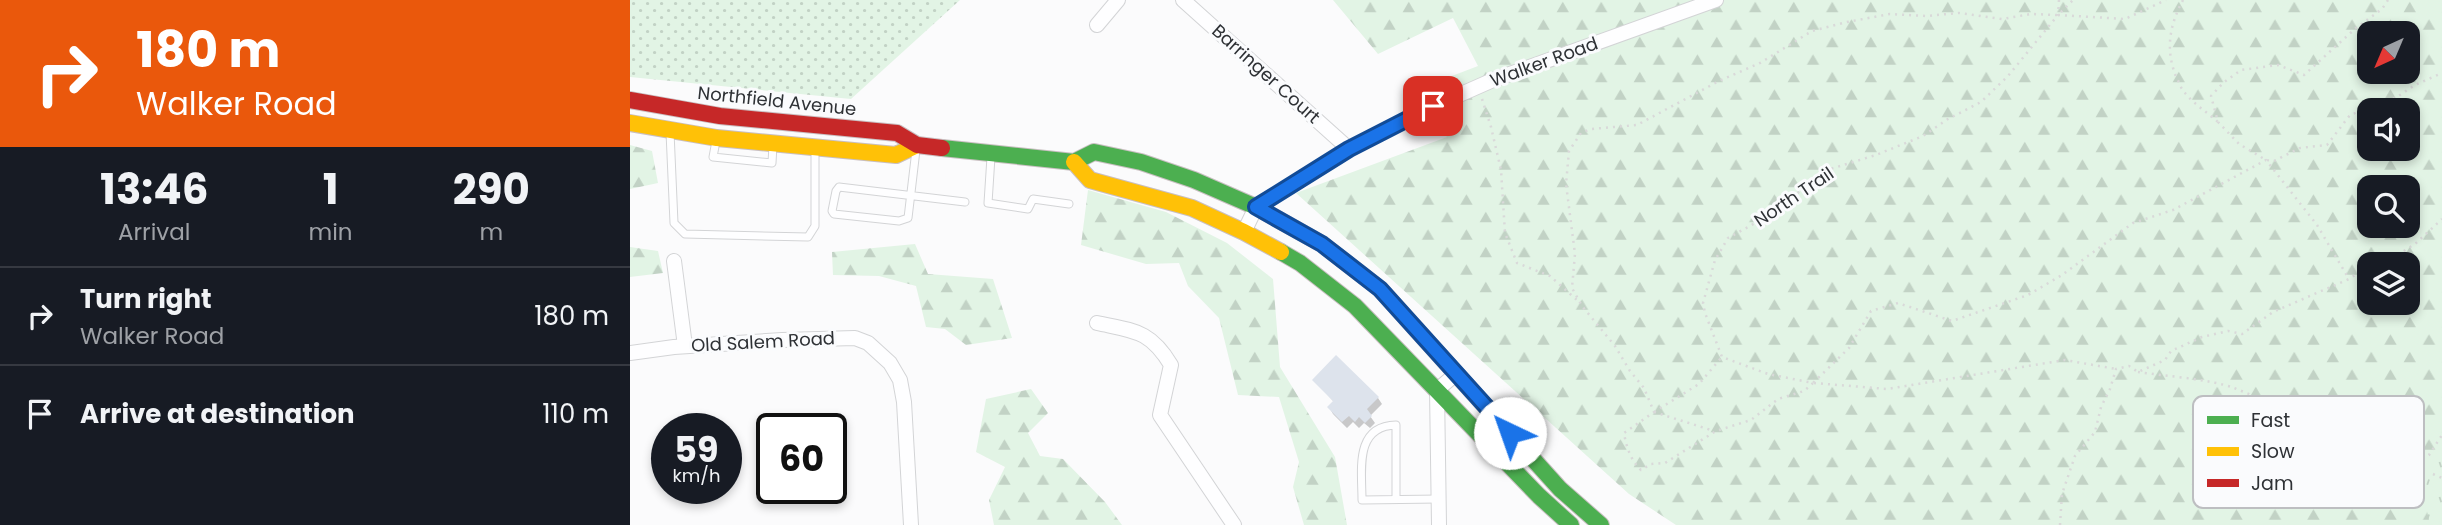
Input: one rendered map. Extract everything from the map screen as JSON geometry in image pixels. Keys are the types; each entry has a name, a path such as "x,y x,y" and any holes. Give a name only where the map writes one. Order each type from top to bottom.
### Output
{"main road":[{"name":"Northfield Avenue","path":"630,100 720,117 897,133 916,145 1074,162 1094,152 1141,162 1194,180 1256,207 1322,244 1380,289 1560,489 1601,525"},
{"name":"Northfield Avenue","path":"630,123 717,138 896,155 916,145"},
{"path":"1074,162 1090,180 1192,208 1244,232 1300,263 1355,306 1539,496 1571,525"}],"street":[{"path":"1097,25 1118,0"},
{"name":"Barringer Court","path":"1184,0 1349,149"},
{"name":"Walker Road","path":"1256,207 1349,149 1451,97 1716,0"},
{"path":"1244,232 1256,207"},
{"path":"674,261 685,346"},
{"path":"1097,323 1144,334 1163,352 1171,365 1160,415 1234,525"},
{"name":"Old Salem Road","path":"630,353 685,346 855,338 877,350 890,363 900,380 904,402 911,525"},
{"path":"1439,525 1437,390 1456,374"},
{"path":"1438,445 1448,428 1465,419"}],"lane":[{"path":"717,138 720,117"},
{"path":"670,132 674,223 685,234 808,237 815,226 815,147"},
{"path":"916,145 910,194 908,218 899,222 834,214 832,211 839,187 910,194 965,202"},
{"path":"992,153 988,203 1028,209 1033,199 1069,204"},
{"path":"1396,499 1396,425 1387,425 1371,435 1361,451 1362,500 1438,499"}],"path":[{"path":"2058,15 2059,0"},
{"name":"North Trail","path":"1722,357 1703,303 1715,260 1728,238 1768,216 1827,170 1876,155 1923,136 1948,118 1981,102 2008,76 2058,15 2074,0"},
{"path":"1582,306 1572,288 1575,254 1566,184 1569,151 1581,133 1591,129 1637,125 1719,81 1760,63 1812,31 1847,22 1890,14 1926,16 1959,13 2002,19 2031,14 2125,19 2166,0"},
{"path":"2183,0 2174,16 2168,46 2172,67 2184,93 2239,144 2266,160 2317,225 2349,279"},
{"path":"2218,122 2211,96 2232,76 2241,70 2278,65 2304,75 2356,27 2382,9 2388,0"},
{"path":"2251,396 2231,387 2138,372 2129,366 2116,369 2065,360 1887,389 1813,383 1768,374 1722,357 1699,384 1624,433 1626,446 1637,467 1642,470 1651,464 1665,463 1716,431 1751,420 1778,398 1804,391 1813,383 1817,378 1823,375 1849,348 1871,311 1898,303 1952,321 2028,295 2062,275 2133,223 2173,210 2266,160 2274,160 2300,148 2327,145 2350,116 2397,97 2415,85 2442,73"},
{"path":"1480,93 1501,170 1505,233 1517,262 1550,276 1582,306 1615,346 1629,371 1644,388 1654,412"},
{"path":"2401,252 2415,244 2442,219"},
{"path":"2138,372 2165,360 2171,351 2202,337 2228,331 2242,334 2273,312 2357,274"},
{"path":"2060,525 2062,494 2066,481 2075,456 2095,432 2101,407 2116,369"},
{"path":"1654,412 1716,431"},
{"path":"2424,458 2442,435"},
{"path":"2433,474 2442,478"}],"green space":[{"path":"630,0 960,0 851,99 630,77"},
{"path":"1333,0 2442,0 2442,525 1676,525 1629,494 1296,193 1447,137 1410,92 1478,66 1453,18 1378,54"},
{"path":"630,145 652,151 658,183 630,189"},
{"path":"1088,190 1166,212 1227,243 1273,279 1280,367 1335,457 1347,525 1304,525 1293,487 1299,462 1279,397 1238,395 1219,318 1188,286 1179,263 1146,264 1081,245"},
{"path":"915,244 928,274 993,279 1012,338 966,345 945,329 926,327 916,286 879,276 833,275 832,252"},
{"path":"630,247 658,251 663,273 630,277"},
{"path":"1031,389 1048,413 1028,433 1040,456 1063,459 1105,502 1122,525 994,525 989,500 1005,467 976,452 986,399"},
{"path":"2442,447 2442,525 2430,525 2424,497 2424,478"}],"building":[{"path":"1336,355 1379,397 1367,409 1372,416 1365,423 1359,417 1355,422 1349,416 1342,422 1327,407 1333,401 1312,380"}],"traffic: fast":[{"path":"942,148 1074,162 1094,152 1141,162 1194,180 1256,207 1322,244 1380,289 1560,489 1601,525"},
{"path":"1281,252 1300,263 1355,306 1539,496 1571,525"}],"traffic: slow":[{"path":"630,123 717,138 896,155 917,145"},
{"path":"1074,162 1090,180 1192,208 1281,252"}],"traffic: jam":[{"path":"630,100 720,116 897,133 917,145 942,148"}],"route":[{"path":"1433,106 1349,149 1256,207 1322,244 1380,289 1510,433"}]}
